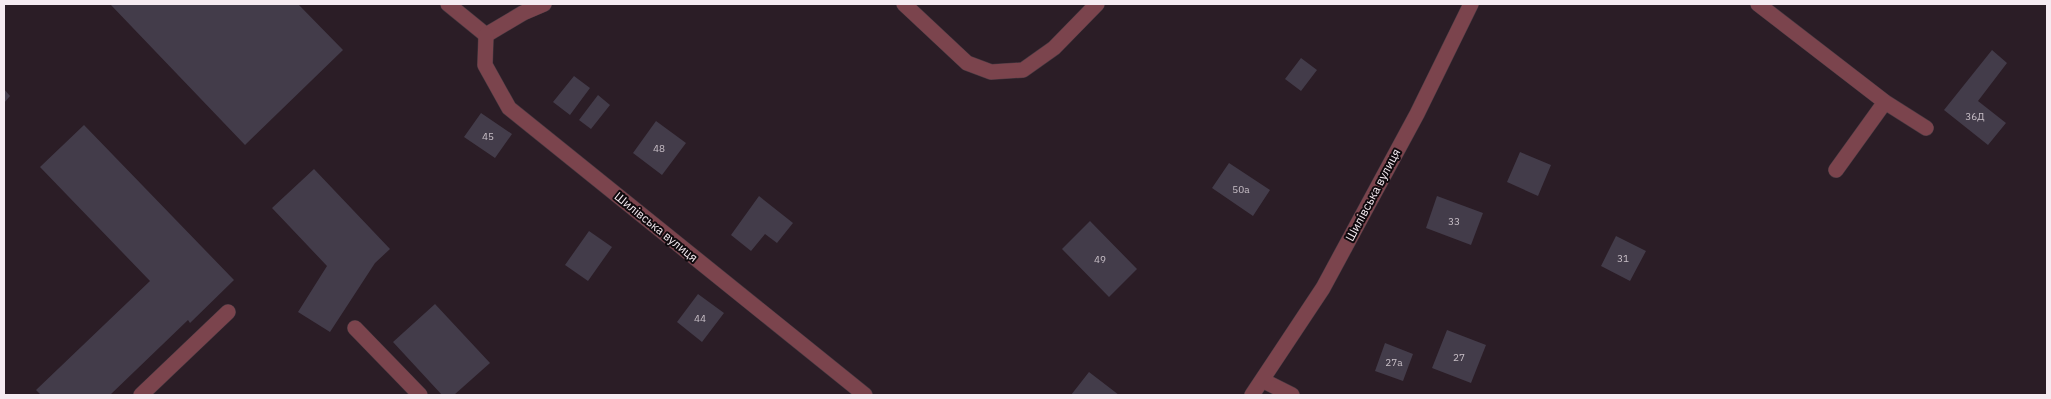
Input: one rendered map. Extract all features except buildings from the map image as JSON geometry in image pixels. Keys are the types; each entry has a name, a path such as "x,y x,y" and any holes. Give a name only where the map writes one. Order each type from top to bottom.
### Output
{"street":[{"path":"448,4 486,35 544,4"},
{"path":"904,4 967,63 991,72 1023,70 1054,48 1096,4"},
{"name":"Шилівська вулиця","path":"1252,395 1323,288 1417,114 1471,4"},
{"path":"1758,4 1884,102 1926,128"},
{"name":"Шилівська вулиця","path":"486,35 485,65 509,108 865,395"},
{"path":"1836,170 1884,102"},
{"path":"141,395 228,312"},
{"path":"355,328 420,395"},
{"path":"1262,380 1292,395"}]}
